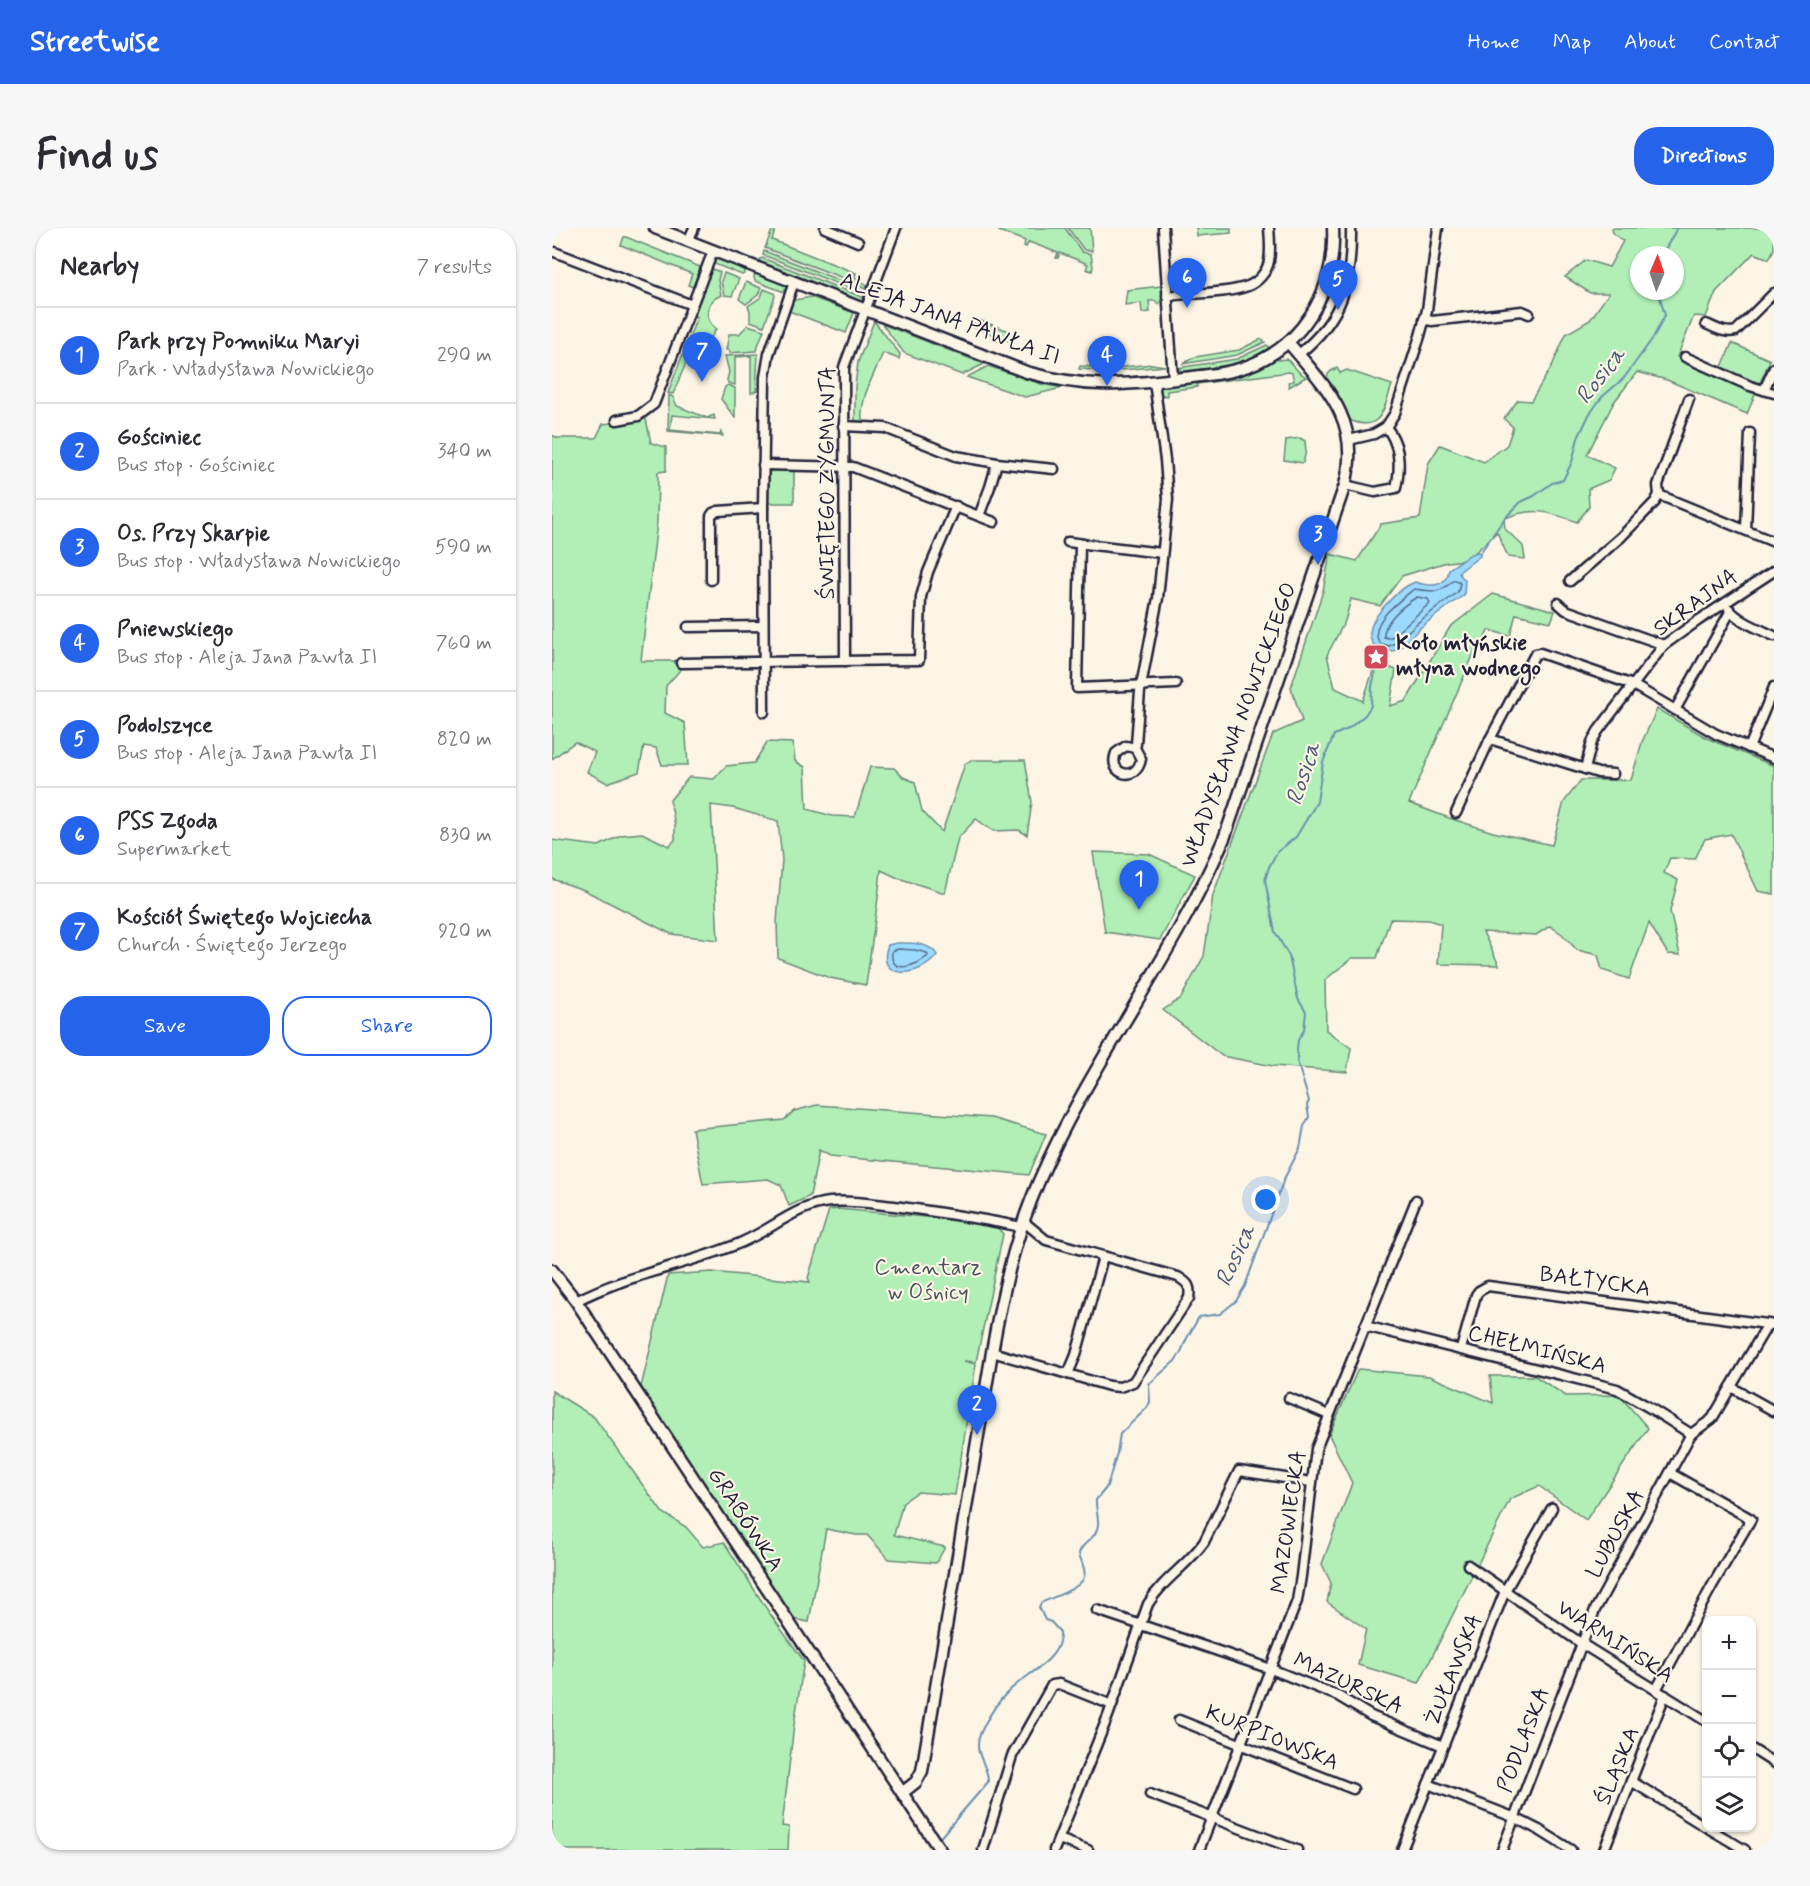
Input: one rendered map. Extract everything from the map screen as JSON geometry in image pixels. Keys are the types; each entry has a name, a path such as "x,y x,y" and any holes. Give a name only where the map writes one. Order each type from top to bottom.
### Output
{"street":[{"name":"ALEJA JANA PAWŁA II","path":"655,228 1000,363 1047,378 1097,385 1154,382 1226,372 1241,369 1264,358 1288,342 1310,317 1325,288 1333,254 1334,228"},
{"path":"688,241 694,228"},
{"path":"825,228 858,242"},
{"name":"ŚWIĘTEGO ZYGMUNTA","path":"845,661 844,367 895,228"},
{"path":"1163,228 1173,379"},
{"path":"1167,296 1229,290 1248,286 1259,279 1269,264 1271,247 1269,228"},
{"path":"1299,354 1325,329 1340,305 1350,271 1350,228"},
{"path":"1349,440 1374,434 1386,427 1395,414 1424,319 1438,228"},
{"path":"552,251 692,305"},
{"path":"618,420 638,416 654,404 713,251"},
{"path":"764,712 763,508 766,365 794,282"},
{"path":"1706,324 1724,332 1736,331 1774,293"},
{"path":"1424,319 1432,321 1522,311 1529,314"},
{"name":"WŁADYSŁAWA NOWICKIEGO","path":"902,1793 916,1782 922,1771 992,1352 1003,1294 1022,1224 1041,1175 1062,1134 1186,915 1225,836 1345,484 1350,462 1349,440 1339,407 1328,389 1288,342"},
{"path":"1685,357 1750,386 1774,393"},
{"path":"1764,390 1774,368"},
{"path":"1135,748 1142,687 1158,598 1168,488 1154,382"},
{"path":"1570,580 1621,537 1655,502 1659,495 1658,485 1689,399"},
{"path":"843,426 885,429 956,456 1054,469"},
{"path":"1345,484 1375,492 1396,488 1399,474 1397,450 1393,435 1386,427"},
{"path":"1746,530 1749,433"},
{"path":"979,516 997,463"},
{"path":"764,465 843,466 864,471 994,522"},
{"path":"1659,495 1774,542"},
{"path":"681,663 919,660 921,597 928,572 956,506"},
{"path":"711,580 711,516 713,513 763,508"},
{"path":"1068,542 1162,553"},
{"path":"1080,544 1077,688 1176,684"},
{"name":"SKRAJNA","path":"1585,769 1592,742 1598,731 1664,645 1774,571"},
{"path":"1725,602 1730,612 1774,636"},
{"path":"1558,603 1566,610 1664,645"},
{"name":"SKRAJNA","path":"1675,710 1730,612"},
{"path":"688,627 763,626"},
{"path":"1456,813 1490,739 1535,654 1633,685 1716,735 1774,758"},
{"path":"1749,748 1774,687"},
{"path":"1490,739 1598,773 1613,774"},
{"name":"MAZOWIECKA","path":"1199,1850 1299,1592 1316,1449 1416,1200"},
{"path":"576,1301 609,1286 748,1240 791,1214 822,1203 833,1202 876,1204 1022,1224 1046,1240 1178,1277 1188,1283 1191,1289 1189,1298 1133,1382 1120,1387 1109,1386 992,1352"},
{"path":"1068,1374 1076,1355 1104,1257"},
{"name":"GRABÓWKA","path":"552,1270 576,1301 937,1846"},
{"name":"BAŁTYCKA","path":"1461,1349 1476,1295 1488,1286 1771,1324 1712,1419 1691,1434"},
{"name":"CHEŁMIŃSKA","path":"1365,1326 1617,1389 1691,1434"},
{"path":"1731,1387 1774,1411"},
{"path":"1289,1398 1329,1415"},
{"name":"LUBUSKA","path":"1582,1644 1595,1610 1691,1434"},
{"path":"1054,1850 1112,1705 1148,1604 1157,1589 1196,1553 1204,1542 1239,1471 1311,1482"},
{"path":"1656,1690 1751,1519 1670,1473"},
{"name":"ŻUŁAWSKA","path":"1402,1850 1505,1591 1552,1508"},
{"name":"WARMIŃSKA","path":"1468,1565 1582,1644 1702,1718"},
{"name":"MAZURSKA","path":"1097,1610 1271,1669 1338,1696 1371,1716 1443,1746"},
{"name":"PODLASKA","path":"1502,1850 1582,1644"},
{"path":"983,1850 1012,1756 1052,1685 1059,1684 1112,1705"},
{"name":"ŚLĄSKA","path":"1604,1850 1665,1695"},
{"name":"KURPIOWSKA","path":"1179,1720 1353,1789"},
{"path":"1756,1752 1774,1763"},
{"path":"1631,1781 1702,1824"},
{"path":"1428,1784 1513,1818 1539,1830 1571,1850"},
{"path":"1150,1794 1297,1850"},
{"path":"1715,1832 1745,1850"},
{"path":"1059,1839 1088,1850"}],"green space":[{"path":"773,228 776,228 772,240 856,273 855,277 867,285 866,290 856,283 765,248"},
{"path":"1000,228 1065,228 1082,252 1091,254 1092,271 1086,269 1088,264 1060,253 1056,258 1058,253 1029,242 1026,247 1024,246 1025,241 999,231"},
{"path":"1068,228 1090,228 1092,251 1084,250"},
{"path":"1196,228 1231,228 1231,233 1197,236"},
{"path":"1612,228 1774,228 1774,249 1769,259 1754,253 1716,292 1706,317 1694,316 1677,357 1756,392 1747,414 1667,380 1637,372 1614,402 1587,455 1615,468 1609,480 1588,489 1589,507 1577,522 1541,512 1514,515 1504,519 1505,529 1523,546 1525,559 1508,557 1497,532 1467,560 1447,562 1402,576 1380,606 1351,599 1345,621 1327,655 1335,688 1363,701 1376,662 1396,670 1390,706 1406,701 1450,627 1493,594 1555,611 1551,622 1516,614 1510,636 1488,630 1480,652 1475,651 1409,803 1493,832 1552,845 1564,802 1581,780 1631,780 1642,742 1657,709 1709,739 1774,766 1774,894 1758,891 1731,834 1705,839 1695,859 1670,858 1664,873 1678,880 1670,911 1680,955 1668,954 1649,923 1629,979 1602,970 1598,955 1577,950 1562,934 1550,926 1536,935 1483,932 1499,965 1438,964 1441,924 1429,920 1390,919 1377,958 1352,958 1325,980 1326,1030 1351,1048 1347,1072 1273,1066 1222,1056 1163,1010 1181,998 1204,956 1213,895 1273,734 1302,721 1291,687 1323,591 1330,554 1357,561 1381,524 1420,518 1428,464 1440,445 1484,462 1507,445 1513,427 1504,419 1518,400 1531,401 1552,366 1566,334 1590,320 1609,293 1590,293 1565,277 1586,260 1609,267 1623,241 1613,233"},
{"path":"624,237 700,267 693,287 688,285 692,274 621,245"},
{"path":"764,251 854,286 867,295 763,255"},
{"path":"716,257 746,268 744,274 712,263"},
{"path":"762,258 865,298 855,301 758,264"},
{"path":"710,268 720,272 718,280 721,295 712,302 708,310 709,320 716,329 708,343 702,344 704,349 689,356 673,394 668,393 697,317 692,315"},
{"path":"755,272 786,285 787,293 755,281"},
{"path":"724,273 739,279 732,296 724,295 721,281"},
{"path":"746,282 761,288 758,295 746,304 739,299"},
{"path":"1161,286 1162,297 1159,304 1156,301 1149,301 1150,312 1142,313 1141,303 1125,305 1127,290"},
{"path":"764,289 774,293 775,296 764,326 750,321 748,306 761,297"},
{"path":"811,297 854,313 846,333 789,311 792,299"},
{"path":"976,319 1012,332 1009,341 973,327"},
{"path":"874,321 900,354 899,359 883,353 865,395 862,421 855,421 858,362"},
{"path":"882,324 984,364 962,375 904,353"},
{"path":"748,325 764,330 756,351 729,353 729,350 726,350 729,334 739,334"},
{"path":"1261,339 1265,342 1237,355 1182,364 1195,357 1239,350"},
{"path":"1732,343 1770,360 1759,385 1721,369"},
{"path":"1267,345 1270,349 1243,363 1185,373 1177,368 1237,359"},
{"path":"758,354 756,391 751,393 751,356 735,357 735,385 728,383 729,372 725,356"},
{"path":"1275,357 1278,360 1287,359 1306,377 1289,387 1288,382 1294,381 1292,373 1289,372 1197,384 1197,387 1167,391 1167,396 1162,395 1159,391 1162,385"},
{"path":"1152,364 1165,366 1111,371 1079,369 1080,366 1112,368"},
{"path":"988,366 1041,384 1062,388 1025,397 967,377"},
{"path":"1337,368 1340,373 1347,370 1392,385 1383,410 1375,421 1369,424 1350,420 1342,401 1327,381 1328,374"},
{"path":"728,385 735,388 735,418 721,399"},
{"path":"669,395 673,397 677,406 707,418 714,415 715,419 672,415 670,430 720,435 721,432 723,436 668,431"},
{"path":"646,419 651,443 666,447 666,471 658,472 657,522 641,661 680,661 680,670 666,686 665,713 685,723 688,765 662,765 656,748 644,746 639,772 607,783 587,772 595,752 575,742 552,759 552,435 557,438 596,438 603,424"},
{"path":"1300,438 1305,441 1306,451 1303,463 1284,460 1286,440"},
{"path":"794,469 794,503 767,503 770,471"},
{"path":"767,742 793,743 795,761 805,767 807,809 832,816 855,817 870,767 894,768 903,777 915,782 922,811 942,832 965,764 971,760 1025,760 1032,802 1027,835 1019,830 993,831 976,819 958,838 945,893 881,870 866,985 830,978 778,958 777,922 782,860 778,821 733,808 711,805 718,940 671,934 584,890 552,879 552,840 599,846 621,835 642,833 669,846 675,840 675,825 670,800 689,777 714,779 726,766 754,763"},
{"path":"1093,852 1149,854 1195,875 1160,940 1105,932"},
{"path":"817,1105 991,1118 1046,1134 1029,1175 830,1156 819,1150 810,1196 789,1206 781,1185 768,1179 703,1184 692,1129 784,1120 794,1111"},
{"name":"Cmentarz w Ośnicy","path":"838,1209 996,1226 1003,1234 976,1362 964,1361 976,1364 955,1495 918,1492 903,1502 894,1535 945,1547 936,1563 889,1559 867,1535 826,1529 809,1622 794,1619 641,1387 668,1275 712,1272 810,1282 808,1278 829,1210"},
{"path":"1358,1369 1429,1376 1493,1403 1490,1376 1535,1376 1566,1396 1619,1395 1648,1428 1586,1520 1539,1486 1510,1499 1419,1683 1358,1665 1366,1629 1327,1602 1331,1583 1322,1564 1352,1483 1329,1435"},
{"path":"552,1391 594,1417 662,1512 686,1527 703,1547 724,1542 768,1611 804,1661 782,1826 789,1827 788,1850 552,1850"}],"water":[{"path":"1477,552 1480,556 1459,572 1465,580 1464,595 1420,628 1401,647 1393,651 1377,649 1371,640 1371,629 1379,613 1393,597 1415,582 1426,585 1441,583 1448,575 1449,569"},
{"path":"897,943 925,945 937,955 929,963 910,972 893,970 887,965 885,956 888,945"}],"waterway":[{"name":"Rosica","path":"1667,246 1677,228"},
{"name":"Rosica","path":"1480,553 1504,519 1521,502 1552,483 1563,480 1589,415 1602,397 1624,378 1653,338 1665,315 1661,300"},
{"name":"Rosica","path":"938,1840 988,1782 979,1753 978,1740 990,1715 1006,1694 1050,1658 1059,1642 1060,1632 1051,1622 1045,1620 1039,1607 1041,1603 1078,1585 1084,1577 1084,1568 1079,1553 1097,1530 1096,1500 1106,1488 1109,1480 1120,1434 1147,1408 1150,1402 1149,1384 1175,1361 1199,1317 1220,1314 1236,1301 1245,1286 1284,1179 1300,1148 1304,1126 1309,1117 1307,1105 1309,1101 1297,1061 1298,1040 1304,1030 1306,1012 1298,999 1289,956 1275,932 1265,880 1277,852 1296,837 1317,802 1323,762 1334,735 1348,729 1365,715 1371,706 1372,686 1381,651"}],"place":[{"name":"PSS Zgoda","path":"1187,308"},
{"name":"Podolszyce","path":"1338,310"},
{"name":"Kościół Świętego Wojciecha","path":"702,382"},
{"name":"Pniewskiego","path":"1107,386"},
{"name":"Os. Przy Skarpie","path":"1318,565"},
{"name":"Koło młyńskie młyna wodnego","path":"1376,657"},
{"name":"Park przy Pomniku Maryi","path":"1139,910"},
{"name":"Gościniec","path":"977,1435"}]}
